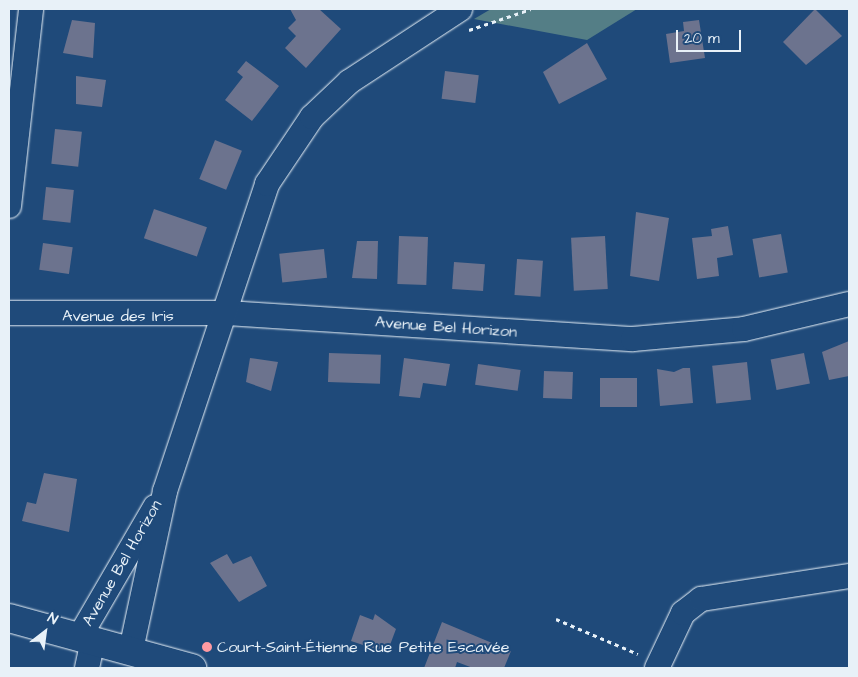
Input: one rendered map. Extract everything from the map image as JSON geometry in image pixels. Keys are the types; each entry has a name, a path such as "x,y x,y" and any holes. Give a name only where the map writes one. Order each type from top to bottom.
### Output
{"main road":[{"path":"9,618 86,638 142,658 192,668"}],"street":[{"path":"9,206 31,9"},
{"path":"227,313 266,184 312,117 349,82 435,23 460,9"},
{"name":"Avenue Bel Horizon","path":"86,638 165,491 227,313 633,339 744,329 849,304"},
{"name":"Avenue des Iris","path":"9,313 227,313"},
{"name":"Avenue Bel Horizon","path":"142,658 165,491"},
{"path":"658,666 682,613 701,599 849,576"},
{"path":"86,638 87,668"}],"path":[{"path":"435,23 475,31 531,9"},
{"path":"556,619 658,666"}],"green space":[{"path":"491,9 637,9 587,40 474,19"}],"building":[{"path":"290,9 319,9 341,29 306,68 285,48 296,36 288,28 296,20"},
{"path":"815,9 842,36 806,65 783,42"},
{"path":"72,20 95,23 93,58 63,53"},
{"path":"699,20 705,58 670,63 666,34 684,31 683,22"},
{"path":"587,43 607,79 559,104 543,72"},
{"path":"246,61 279,86 252,121 225,100 243,77 237,72"},
{"path":"445,71 479,75 475,103 442,99"},
{"path":"76,76 106,80 102,107 76,104"},
{"path":"55,129 82,132 78,167 51,164"},
{"path":"215,140 242,151 226,190 199,179"},
{"path":"46,187 74,190 70,223 43,220"},
{"path":"154,209 207,227 197,257 144,238"},
{"path":"636,212 669,218 659,281 630,276"},
{"path":"728,226 733,255 717,258 719,276 697,279 692,238 712,236 711,229"},
{"path":"781,234 788,272 759,277 752,239"},
{"path":"399,236 428,237 426,285 397,284"},
{"path":"605,236 608,289 574,291 571,238"},
{"path":"357,241 378,241 377,279 352,278"},
{"path":"43,243 73,247 69,274 39,270"},
{"path":"324,249 327,278 282,283 279,254"},
{"path":"517,259 543,261 540,297 514,295"},
{"path":"454,262 485,264 483,291 452,289"},
{"path":"849,341 849,376 829,380 822,352"},
{"path":"329,353 381,355 380,384 328,382"},
{"path":"804,353 810,383 777,390 771,359"},
{"path":"250,358 278,362 271,391 246,382"},
{"path":"404,358 450,364 446,386 423,383 420,398 399,396"},
{"path":"747,362 751,400 716,403 712,366"},
{"path":"478,364 521,370 518,391 475,385"},
{"path":"683,368 690,368 693,403 660,406 657,369 674,372"},
{"path":"544,371 573,372 572,399 543,398"},
{"path":"600,378 637,378 637,407 600,407"},
{"path":"44,473 77,479 69,532 22,521 27,502 36,504"},
{"path":"227,554 233,564 251,556 267,586 239,602 210,563"},
{"path":"375,614 396,629 387,653 351,641 360,615 373,620"},
{"path":"442,622 511,651 504,668 473,668 457,662 455,668 424,668"}],"place":[{"name":"Court-Saint-Étienne Rue Petite Escavée","path":"207,647"}]}
